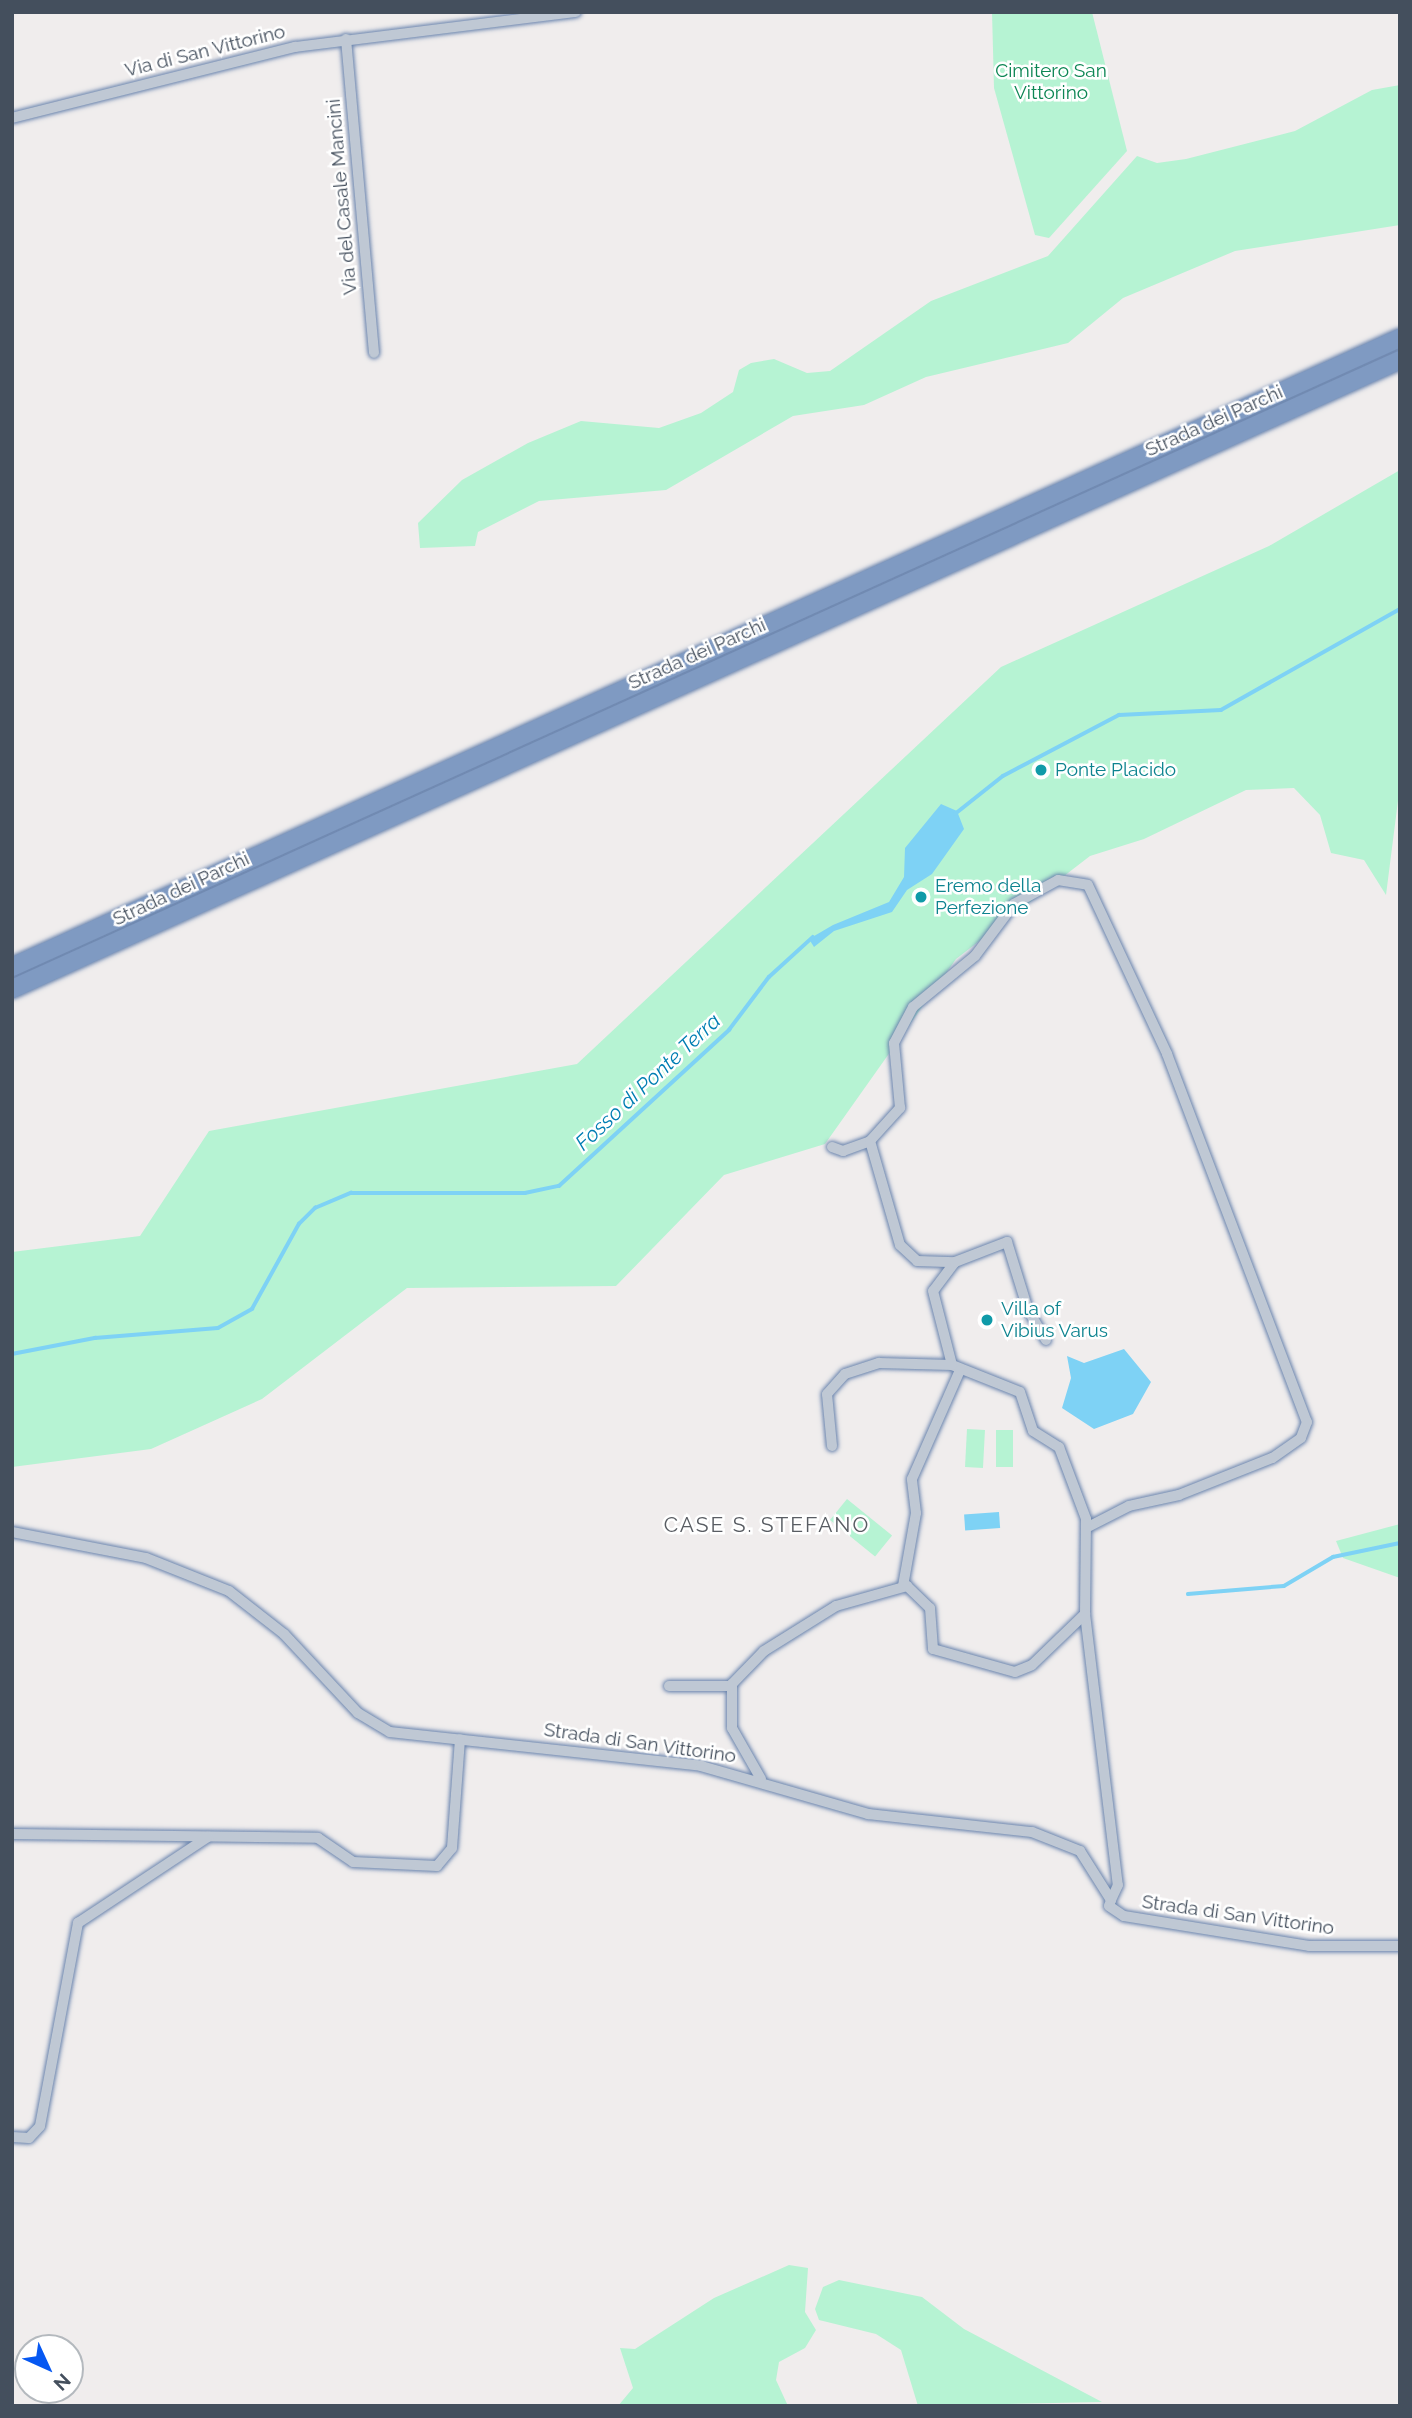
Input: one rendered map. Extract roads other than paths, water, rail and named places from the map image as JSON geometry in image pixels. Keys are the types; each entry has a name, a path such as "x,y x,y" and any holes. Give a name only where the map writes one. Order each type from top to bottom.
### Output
{"highway":[{"name":"Strada dei Parchi","path":"12,967 1400,338"},
{"name":"Strada dei Parchi","path":"12,989 1400,360"}],"street":[{"name":"Via di San Vittorino","path":"12,118 346,39 576,12"},
{"name":"Via del Casale Mancini","path":"346,39 374,353"},
{"path":"832,1147 843,1151 870,1140 899,1111 894,1043 913,1007 972,959 1013,904 1058,880 1088,885 1167,1054 1307,1426 1299,1441 1262,1462 1148,1506 1129,1506 1086,1528"},
{"path":"870,1140 900,1245 917,1261 955,1262 1007,1242 1028,1310 1046,1340"},
{"path":"903,1586 916,1513 912,1479 956,1368 933,1291 955,1262"},
{"path":"832,1446 827,1394 845,1374 879,1363 956,1368 1022,1394 1033,1430 1059,1447 1086,1528 1085,1614 1118,1885 1111,1900"},
{"name":"Strada di San Vittorino","path":"12,1532 146,1558 225,1589 274,1625 375,1726 460,1739 633,1756 761,1779 863,1814 1054,1838 1085,1856 1111,1900 1109,1906 1124,1916 1290,1943 1400,1946"},
{"path":"903,1586 930,1608 933,1649 1014,1672 1032,1665 1085,1614"},
{"path":"761,1779 732,1728 732,1686 764,1651 823,1614 903,1586"},
{"path":"669,1686 732,1686"},
{"path":"12,1834 318,1838 353,1862 440,1866 452,1848 460,1739"},
{"path":"12,2137 29,2138 40,2126 81,1919 208,1837"}],"water":[{"path":"941,804 957,811 964,829 932,874 907,890 892,912 834,931 814,947 809,939 833,925 889,902 904,877 905,848"},
{"path":"1124,1349 1151,1382 1133,1414 1094,1429 1062,1408 1071,1378 1067,1356 1084,1363"},
{"path":"999,1512 1000,1528 965,1530 964,1514"}],"waterway":[{"name":"Fosso di Ponte Terra","path":"955,814 1003,776 1119,715 1221,710 1400,609"},
{"name":"Fosso di Ponte Terra","path":"12,1354 95,1338 218,1328 252,1309 299,1224 315,1208 351,1193 525,1193 559,1186 729,1030 769,977 813,937"},
{"path":"1188,1594 1284,1586 1333,1557 1400,1543"}],"place":[{"name":"Ponte Placido","path":"1041,770"},
{"name":"Eremo della Perfezione","path":"921,897"},
{"name":"Villa of Vibius Varus","path":"987,1320"}],"district":[{"name":"CASE S. STEFANO","path":"767,1525"}],"park label":[{"name":"Cimitero San Vittorino","path":"1051,82"}]}
